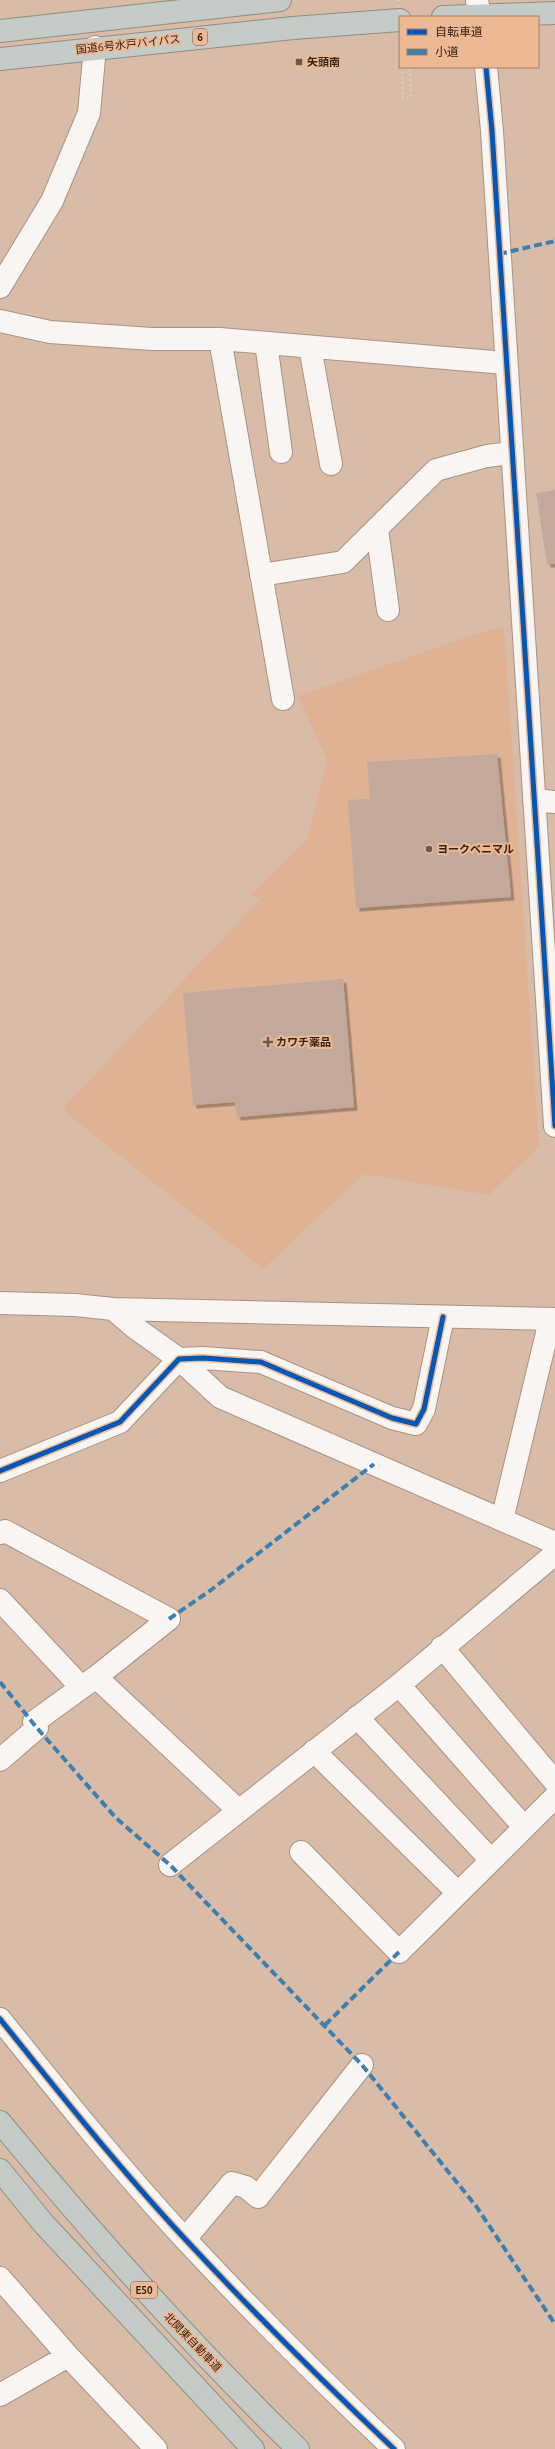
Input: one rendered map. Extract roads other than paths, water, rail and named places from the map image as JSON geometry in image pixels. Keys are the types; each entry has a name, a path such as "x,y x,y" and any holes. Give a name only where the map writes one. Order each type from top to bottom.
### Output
{"highway":[{"path":"0,31 280,0"},
{"path":"448,16 479,10 555,13"},
{"name":"国道6号水戸バイパス","path":"0,59 95,47 293,28 399,20"},
{"name":"北関東自動車道","path":"0,2122 70,2207 170,2319 298,2449"},
{"name":"E50","path":"0,2170 43,2223 253,2449"}],"street":[{"path":"0,288 52,200 89,113 95,47"},
{"path":"486,68 492,132 505,363 534,800 548,912 555,1126"},
{"path":"0,321 50,332 152,339 220,340 266,343 505,363"},
{"path":"220,340 283,699"},
{"path":"266,343 281,452"},
{"path":"310,347 331,464"},
{"path":"261,575 343,562 436,470 487,456 511,453"},
{"path":"377,529 388,610"},
{"path":"534,800 555,802"},
{"path":"0,1303 75,1305 113,1309 550,1319 502,1520"},
{"path":"113,1309 134,1327 179,1360 220,1397 555,1543"},
{"path":"0,1471 120,1422 179,1360 202,1358 261,1362 392,1418 416,1424 424,1409 443,1317"},
{"path":"0,1533 5,1531 169,1619 35,1725 0,1760"},
{"path":"170,1865 399,1684 555,1554"},
{"path":"0,1600 89,1682 238,1810"},
{"path":"442,1647 555,1782"},
{"path":"399,1684 524,1827"},
{"path":"357,1717 491,1860"},
{"path":"314,1751 458,1893"},
{"path":"301,1852 398,1952 555,1797"},
{"path":"0,2019 117,2161 184,2239 329,2388 394,2449"},
{"path":"184,2239 232,2183 246,2187 258,2197 362,2065"},
{"path":"0,2278 68,2356 156,2449"},
{"path":"0,2395 68,2356"}],"place":[{"name":"矢頭南","path":"299,62"},
{"name":"ヨークベニマル","path":"429,849"},
{"name":"カワチ薬品","path":"268,1042"}]}
